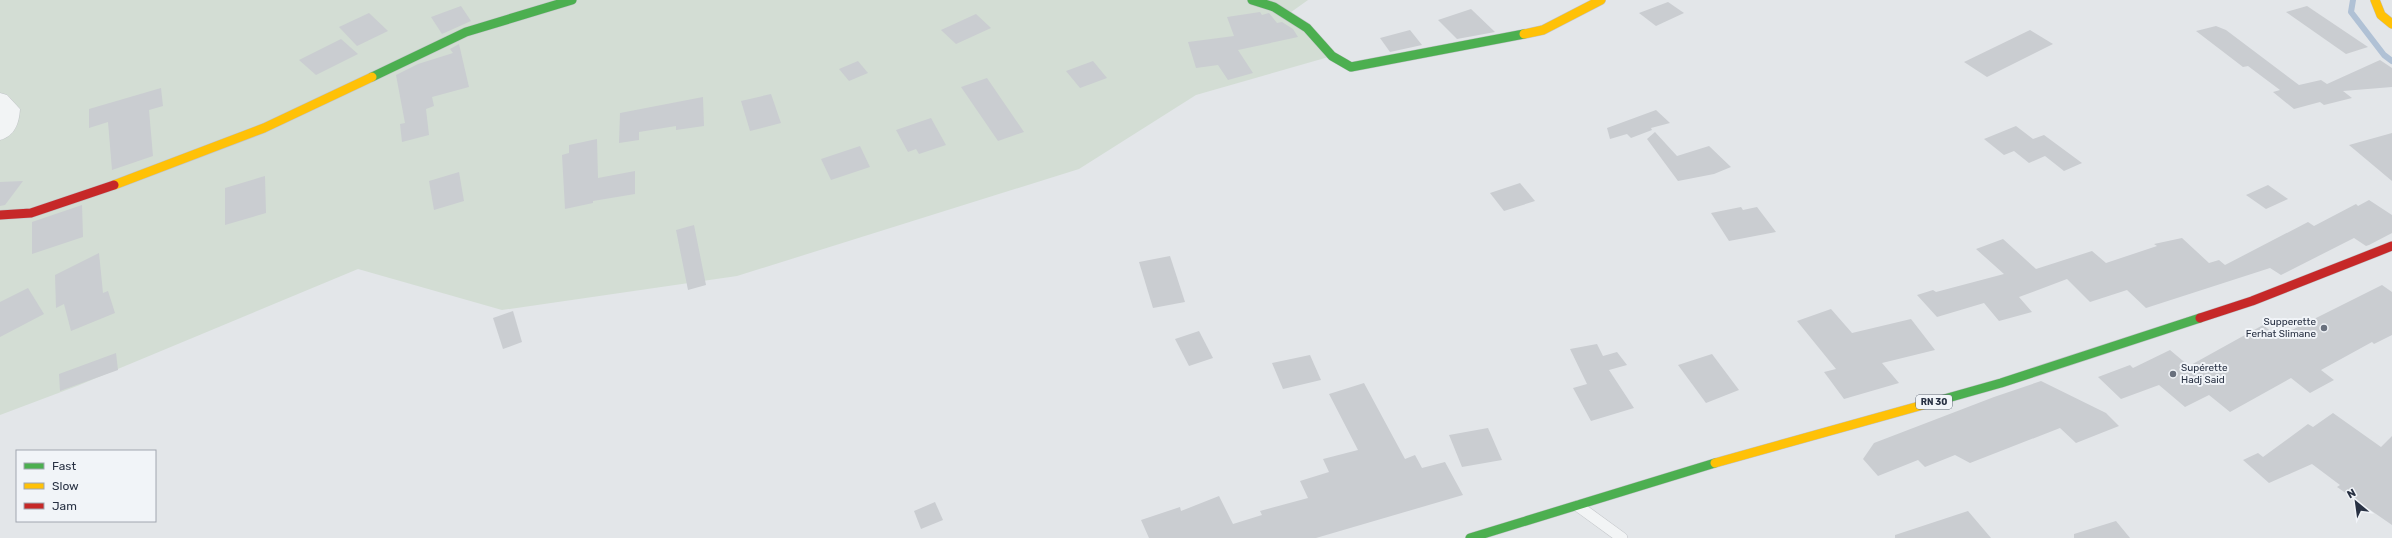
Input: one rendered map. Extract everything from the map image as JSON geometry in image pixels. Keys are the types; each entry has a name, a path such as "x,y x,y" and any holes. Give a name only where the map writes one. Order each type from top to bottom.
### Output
{"street":[{"path":"0,214 31,213 137,177 264,128 466,32 572,0"},
{"path":"1252,0 1274,6 1307,28 1332,56 1351,67 1543,30 1601,0"},
{"path":"2375,0 2381,15 2392,24"},
{"path":"0,100 10,109 11,115 0,133"},
{"name":"RN 30","path":"1470,538 1578,506 1662,478 2001,383 2252,302 2392,246"}],"lane":[{"path":"1578,506 1622,538"}],"shaded area":[{"path":"0,0 1308,0 1287,15 1332,56 1196,95 1079,169 737,276 502,310 358,269 77,386 0,415"}],"building":[{"path":"1668,2 1684,13 1656,26 1639,13"},
{"path":"461,6 471,21 442,34 431,17"},
{"path":"2307,6 2368,47 2346,54 2286,12"},
{"path":"1471,9 1495,32 1457,39 1438,20"},
{"path":"1260,12 1262,15 1269,13 1277,23 1282,22 1293,29 1298,37 1238,50 1253,73 1228,80 1218,65 1196,68 1188,42 1234,36 1227,17"},
{"path":"369,13 388,31 357,46 339,27"},
{"path":"976,14 991,28 956,44 941,30"},
{"path":"2216,26 2226,30 2299,85 2321,80 2327,84 2380,60 2392,68 2392,87 2343,91 2352,98 2324,105 2320,102 2294,109 2273,92 2280,90 2248,66 2243,67 2196,31"},
{"path":"1410,30 1422,45 1390,52 1380,38"},
{"path":"2030,30 2053,44 1987,77 1964,62"},
{"path":"341,39 358,54 316,75 299,60"},
{"path":"459,44 469,87 432,97 434,106 426,109 429,135 402,142 400,124 405,123 396,75 418,64 453,53 450,49"},
{"path":"858,61 868,73 849,81 839,69"},
{"path":"1093,61 1107,78 1080,88 1066,71"},
{"path":"987,78 1024,132 998,141 961,87"},
{"path":"161,88 163,106 149,110 153,156 112,170 108,122 89,128 89,109"},
{"path":"771,94 781,123 750,131 741,101"},
{"path":"703,97 704,126 676,130 676,126 639,132 639,140 619,143 620,113"},
{"path":"1656,110 1670,123 1651,128 1652,130 1631,138 1627,134 1610,139 1607,128"},
{"path":"931,118 946,145 919,154 916,149 908,152 896,130"},
{"path":"2016,126 2033,139 2044,135 2082,163 2064,171 2045,156 2029,163 2014,151 2004,155 1984,139"},
{"path":"1655,132 1677,156 1709,146 1731,167 1714,174 1678,181 1647,139"},
{"path":"2392,133 2392,181 2349,145"},
{"path":"597,139 598,178 635,171 635,194 593,201 593,203 565,209 562,155 569,153 569,145"},
{"path":"860,146 870,167 831,180 821,159"},
{"path":"459,172 464,201 434,210 429,181"},
{"path":"265,176 266,213 225,225 225,188"},
{"path":"23,181 5,205 0,206 0,182"},
{"path":"1520,183 1535,201 1504,211 1490,193"},
{"path":"2268,185 2288,199 2266,209 2246,195"},
{"path":"2369,200 2392,215 2392,233 2369,245 2366,246 2354,238 2281,275 2270,268 2146,308 2127,290 2090,302 2067,279 2019,297 2032,312 1999,321 1984,303 1937,317 1917,295 1933,290 1936,292 2004,274 1976,249 2003,239 2036,269 2092,251 2106,263 2157,246 2154,244 2182,238 2209,263 2219,260 2225,265 2308,222 2314,226 2356,204 2358,206"},
{"path":"82,205 83,237 32,254 32,222"},
{"path":"1741,207 1743,210 1757,207 1776,232 1729,241 1711,213"},
{"path":"694,225 706,285 688,290 676,230"},
{"path":"99,253 103,293 108,291 115,313 71,331 64,304 56,308 55,275"},
{"path":"1170,256 1185,302 1153,308 1139,262"},
{"path":"2382,285 2392,292 2392,335 2374,344 2372,342 2321,370 2334,380 2310,393 2291,378 2230,412 2209,395 2185,407 2159,385 2121,399 2098,377 2130,365 2133,368 2170,350 2189,366 2263,325 2278,337"},
{"path":"28,288 44,314 0,337 0,302"},
{"path":"1831,309 1852,333 1911,319 1935,350 1882,363 1899,383 1844,399 1824,372 1836,369 1797,321"},
{"path":"513,311 522,342 503,349 493,318"},
{"path":"1199,331 1213,358 1189,366 1175,339"},
{"path":"1597,344 1603,356 1617,352 1627,365 1609,370 1634,408 1591,421 1573,388 1587,384 1570,349"},
{"path":"116,353 118,370 60,391 59,374"},
{"path":"1712,354 1739,390 1706,403 1678,365"},
{"path":"1310,355 1321,380 1283,389 1272,363"},
{"path":"2041,381 2106,413 2119,426 2076,443 2060,428 1970,463 1955,455 1925,467 1918,460 1878,476 1863,459 1874,443 1994,397"},
{"path":"1364,383 1405,459 1415,455 1422,468 1445,462 1463,495 1316,538 1149,538 1141,520 1180,507 1181,511 1219,496 1233,524 1262,515 1260,511 1308,498 1300,481 1329,472 1323,459 1358,450 1329,394"},
{"path":"2333,413 2381,447 2392,436 2392,525 2337,487 2340,485 2312,464 2269,483 2243,460 2258,453 2263,457 2308,424 2313,427"},
{"path":"1488,428 1502,460 1462,467 1449,435"},
{"path":"935,502 943,520 921,529 914,511"},
{"path":"1968,511 1991,538 1895,538 1895,535"},
{"path":"2116,521 2130,538 2074,538 2074,534"}],"waterway":[{"path":"2353,0 2351,12 2384,55 2392,61"}],"traffic: fast":[{"path":"372,77 466,32 572,0"},
{"path":"1252,0 1274,7 1307,28 1332,56 1351,67 1524,34"},
{"path":"1930,403 2001,383 2200,318"},
{"path":"1470,538 1715,463"}],"traffic: slow":[{"path":"1524,34 1543,30 1601,0"},
{"path":"2375,0 2381,15 2392,24"},
{"path":"114,185 264,128 372,77"},
{"path":"1715,463 1930,403"}],"traffic: jam":[{"path":"0,215 31,213 114,185"},
{"path":"2200,318 2252,301 2392,246"}],"place":[{"name":"Supperette Ferhat Slimane","path":"2324,328"},
{"name":"Supérette Hadj Said","path":"2173,374"}]}
